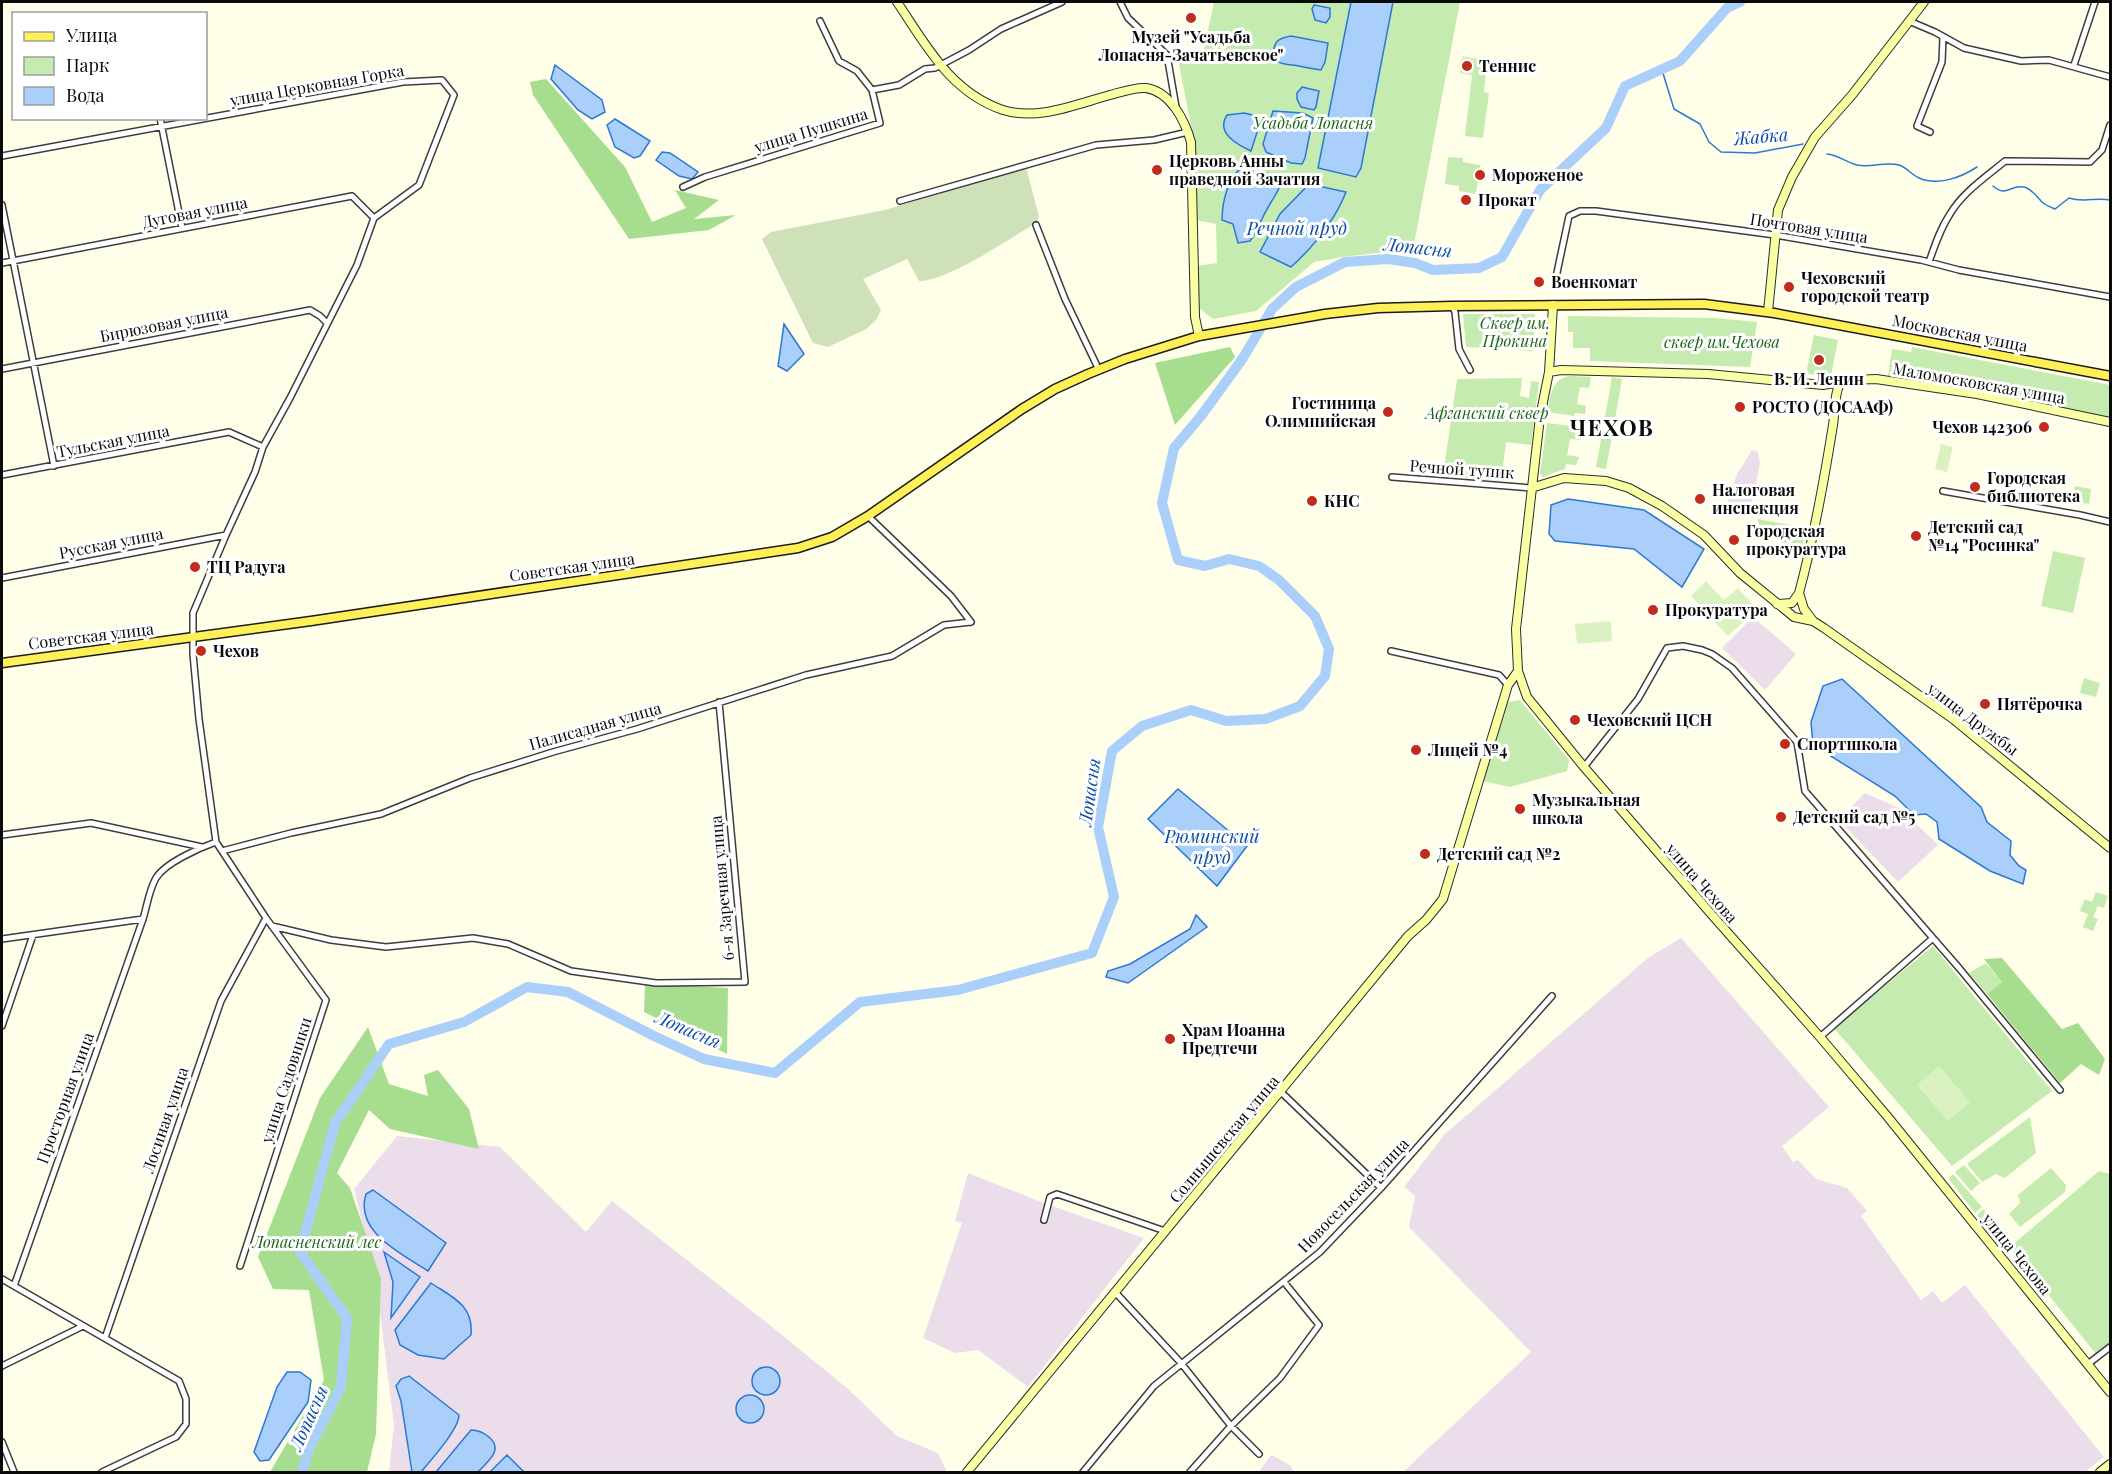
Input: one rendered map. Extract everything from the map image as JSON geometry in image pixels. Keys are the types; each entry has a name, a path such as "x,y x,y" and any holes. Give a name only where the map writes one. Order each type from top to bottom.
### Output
{"main road":[{"name":"Московская улица","path":"1325,314 1378,308 1452,306 1704,304 1768,312 2110,376"},
{"name":"Советская улица","path":"2,663 192,638 798,549 832,537 868,516 1022,409 1055,389 1125,359 1198,336 1325,314"}],"street":[{"path":"897,2 939,64 964,90 1006,111 1027,114 1052,111 1121,92 1147,88 1162,96 1177,109 1184,118 1191,142 1195,317 1198,336"},
{"name":"улица Пушкина","path":"683,187 705,177 880,123 872,90 899,85 925,69 935,68 969,50 1001,29 1062,2"},
{"path":"1120,2 1128,18 1167,55 1177,109"},
{"path":"1768,312 1778,210 1792,177 1815,137 1852,95 1924,2"},
{"path":"2074,66 2095,2"},
{"path":"820,21 839,61 857,71 872,90"},
{"path":"1909,21 1964,48 2021,61 2049,60 2110,77"},
{"path":"1929,132 1917,126 1941,62 1943,37"},
{"name":"улица Церковная Горка","path":"207,119 403,82 442,81 454,96 419,185 374,218"},
{"path":"160,120 182,228"},
{"name":"улица Церковная Горка","path":"2,156 204,120"},
{"path":"1929,262 1951,212 1965,195 2005,161 2090,162 2102,150 2110,125"},
{"path":"900,201 1096,145 1154,140 1188,132"},
{"name":"Дуговая улица","path":"2,263 352,196 374,218"},
{"path":"2,205 54,466"},
{"name":"Почтовая улица","path":"1556,282 1569,216 1580,211 1662,219 1775,235 2110,297"},
{"path":"216,842 199,719 192,638 193,613 255,472 263,447 291,398 357,265 374,218"},
{"path":"1036,225 1065,299 1099,370"},
{"name":"улица Чехова","path":"1553,305 1549,372 1540,417 1516,629 1518,671 1527,697 1584,768 1820,1037 1935,1174 2110,1392"},
{"path":"1452,306 1455,312 1459,349 1470,370"},
{"name":"Бирюзовая улица","path":"2,369 310,310 327,323"},
{"path":"1549,372 1561,369 1708,374 1823,385 1842,381"},
{"name":"Маломосковская улица","path":"1842,381 1876,379 1925,385 2110,422"},
{"path":"1777,604 1792,603 1799,593 1829,452 1838,385 1842,381"},
{"path":"1823,385 1836,396"},
{"name":"Тульская улица","path":"2,475 229,432 263,447"},
{"name":"Речной тупик","path":"1392,477 1531,488"},
{"name":"улица Дружбы","path":"1531,488 1564,478 1606,481 1629,488 1662,506 1704,534 1740,573 1794,617 1813,621"},
{"path":"1943,491 2110,522"},
{"name":"Палисадная улица","path":"222,851 291,833 381,814 470,778 553,752 637,729 806,675 892,656 944,625 971,622 951,596 868,516"},
{"name":"Русская улица","path":"2,578 226,535"},
{"name":"улица Дружбы","path":"1799,593 1804,609 1813,621 1953,719 2110,848"},
{"path":"1584,768 1638,699 1667,648 1683,646 1712,654 1732,668 1797,741 1805,791 1933,938 2060,1090"},
{"path":"1391,651 1499,675 1508,685"},
{"name":"Солнышевская улица","path":"967,1473 1408,936 1426,920 1443,899 1508,685 1518,671"},
{"name":"6-я Заречная улица","path":"272,926 331,940 386,947 473,938 508,944 571,971 656,983 745,982 719,702"},
{"path":"2,835 91,823 202,847"},
{"name":"Просторная улица","path":"14,1286 155,880 162,871 202,847 216,842"},
{"name":"улица Садовники","path":"216,842 272,926 326,1000 240,1266"},
{"name":"Лосиная улица","path":"105,1338 221,1001 267,918"},
{"path":"2,939 143,919"},
{"path":"2,1026 33,935"},
{"path":"1820,1037 1933,938"},
{"name":"Новосельская улица","path":"1083,1473 1154,1386 1320,1252 1382,1188 1552,996"},
{"path":"1281,1092 1382,1188"},
{"path":"1044,1220 1050,1197 1057,1194 1165,1231"},
{"path":"2,1279 179,1381 186,1399 186,1425 176,1437 102,1473"},
{"path":"1190,1473 1231,1426 1280,1378 1319,1325 1284,1282"},
{"path":"1115,1292 1181,1363 1231,1426 1259,1454"},
{"path":"2,1366 83,1326"},
{"path":"2088,1364 2110,1347"},
{"path":"2,1442 14,1473"},
{"path":"2100,1473 2110,1464"}],"shaded area":[{"path":"1752,450 1758,452 1760,463 1750,512 1726,507 1737,474"},
{"path":"1753,617 1796,654 1765,690 1722,648"},
{"path":"1865,793 1901,809 1938,845 1898,882 1841,822 1854,810 1851,807"},
{"path":"1681,938 1829,1107 1782,1146 1793,1162 1798,1160 1816,1179 1847,1188 1867,1211 1861,1216 1921,1300 1933,1291 1942,1303 1965,1285 2104,1457 2085,1472 1403,1472 1531,1352 1409,1227 1415,1196 1404,1187 1445,1134 1648,958"},
{"path":"397,1136 500,1147 586,1232 612,1201 848,1389 897,1436 938,1453 947,1472 389,1472 394,1425 376,1280 354,1189"},
{"path":"968,1173 1049,1205 1144,1238 1028,1387 978,1350 955,1353 923,1338 962,1223 955,1221"},
{"path":"1271,1455 1290,1465 1294,1472 1259,1472"}],"green space":[{"name":"Усадьба Лопасня","path":"1214,2 1460,2 1412,254 1394,251 1314,262 1256,311 1213,319 1199,308 1197,266 1217,263 1216,224 1196,220 1192,131 1176,49 1203,54"},
{"name":"Теннис","path":"1462,56 1474,58 1472,76 1460,73"},
{"path":"1474,58 1487,60 1484,92 1489,93 1483,138 1465,136"},
{"path":"546,79 625,167 652,222 686,208 675,190 719,200 694,219 736,215 709,230 629,239 533,95 530,82"},
{"path":"1448,157 1463,158 1463,162 1480,165 1476,194 1459,191 1459,186 1445,184"},
{"path":"1026,167 1039,217 1036,223 962,267 931,279 919,281 907,259 863,279 881,310 876,320 866,329 828,347 813,343 762,239 771,232 885,210"},
{"name":"Сквер им. Прокина","path":"1463,314 1535,314 1533,351 1466,347"},
{"name":"сквер им.Чехова","path":"1568,316 1714,318 1757,322 1750,367 1590,361 1590,348 1573,348 1573,332 1568,332"},
{"path":"1814,335 1838,340 1831,376 1806,374"},
{"path":"1230,347 1235,357 1175,425 1155,363"},
{"path":"1912,347 2110,385 2110,419 1997,394 1992,389 1960,382 1953,386 1888,376 1892,349 1911,352"},
{"path":"1570,376 1591,377 1589,388 1580,387 1577,404 1586,406 1585,414 1575,413 1574,416 1547,412 1556,384 1559,380"},
{"path":"1612,377 1622,379 1615,419 1605,417"},
{"name":"Афганский сквер","path":"1522,378 1520,396 1529,398 1531,381 1539,382 1531,445 1506,442 1501,481 1443,476 1457,379"},
{"path":"1547,423 1572,426 1572,430 1582,431 1581,440 1570,439 1567,455 1579,457 1576,465 1566,464 1565,469 1543,477 1540,473"},
{"path":"1602,434 1612,436 1606,469 1596,467"},
{"path":"1941,444 1953,447 1947,472 1935,469"},
{"path":"2075,486 2091,489 2089,504 2072,501"},
{"path":"1758,519 1806,528 1800,559 1758,523"},
{"path":"2053,551 2085,558 2073,613 2041,606"},
{"path":"1706,581 1724,600 1738,588 1757,609 1728,636 1691,596"},
{"path":"1611,621 1612,641 1577,644 1575,624"},
{"path":"2084,678 2100,683 2096,697 2080,693"},
{"path":"1520,700 1569,760 1567,771 1510,787 1483,781 1507,702"},
{"path":"2096,892 2108,896 2104,908 2098,906 2093,917 2098,919 2093,931 2083,927 2088,914 2080,911 2085,899 2092,902"},
{"path":"1933,946 2052,1091 1952,1166 1834,1028"},
{"path":"2002,958 2062,1029 2078,1023 2105,1059 2099,1075 2081,1064 2060,1083 1987,994 2002,982 1984,959"},
{"path":"1986,963 2002,982 1987,994 1969,973"},
{"path":"645,984 728,988 727,1054 644,1012"},
{"name":"Лопасненский лес","path":"368,1027 389,1084 428,1096 424,1075 438,1070 469,1109 479,1149 390,1129 369,1110 337,1173 350,1188 381,1279 376,1434 367,1472 270,1472 324,1380 309,1290 273,1289 258,1257 320,1098"},
{"path":"1939,1066 1970,1102 1948,1121 1917,1085"},
{"path":"2030,1117 2036,1153 2005,1178 1996,1174 1982,1182 1967,1164"},
{"path":"1964,1165 1980,1183 1971,1191 1955,1172"},
{"path":"2051,1168 2066,1185 2065,1192 2020,1227 2009,1214 2020,1203 2018,1195"},
{"path":"2099,1171 2110,1174 2110,1342 2096,1354 2010,1247"},
{"path":"1953,1174 1982,1207 1975,1213 1949,1179"},
{"path":"1983,1209 2008,1239 2003,1243 1999,1242 1977,1215"}],"water":[{"path":"1351,2 1393,2 1361,168 1356,177 1318,168"},
{"path":"1314,5 1330,8 1330,17 1326,23 1315,20 1312,9"},
{"path":"1291,36 1328,43 1325,62 1321,70 1285,64 1276,60 1274,49 1277,41"},
{"path":"555,65 602,100 605,112 592,119 578,110 551,79"},
{"path":"1302,87 1319,91 1314,110 1301,107 1297,93"},
{"path":"1273,111 1303,113 1313,118 1302,164 1291,163 1266,152 1263,144"},
{"path":"1244,113 1257,116 1261,120 1251,151 1230,138 1224,127 1227,115"},
{"path":"615,119 650,141 640,156 634,158 615,147 607,125"},
{"path":"662,152 670,153 698,172 692,179 679,176 656,160"},
{"path":"1244,166 1283,179 1250,241 1238,243 1233,224 1222,220 1222,213 1230,183 1238,170"},
{"name":"Речной пруд","path":"1309,184 1346,192 1323,232 1291,267 1260,252 1280,214"},
{"path":"784,324 804,354 787,371 778,366"},
{"path":"1568,499 1644,510 1704,549 1682,587 1634,549 1555,541 1549,534 1551,505"},
{"path":"1842,679 1981,807 1987,822 2011,841 2010,855 2019,866 2026,870 2023,884 1990,871 1939,839 1937,822 1926,814 1914,815 1895,796 1813,745 1811,722 1823,686"},
{"name":"Рюминский пруд","path":"1178,789 1247,846 1217,886 1148,819"},
{"path":"1196,915 1207,927 1128,983 1106,977 1108,971 1130,964 1190,929"},
{"path":"373,1190 446,1243 428,1271 394,1249 373,1231 364,1208 366,1194"},
{"path":"384,1252 420,1277 391,1318 393,1282"},
{"path":"431,1283 460,1303 469,1316 471,1325 471,1335 444,1359 418,1355 400,1345 395,1330"},
{"path":"766,1367 776,1371 780,1381 776,1391 766,1395 756,1391 752,1381 756,1371"},
{"path":"287,1372 300,1372 311,1380 308,1402 269,1460 260,1461 254,1452 277,1387"},
{"path":"409,1376 459,1415 450,1436 421,1472 412,1472 401,1401 396,1386 401,1379"},
{"path":"750,1395 760,1399 764,1409 760,1419 750,1423 740,1419 736,1409 740,1399"},
{"path":"471,1430 483,1433 493,1442 495,1451 490,1460 478,1472 436,1472"},
{"path":"507,1455 524,1472 490,1472"}],"waterway":[{"name":"Лопасня","path":"302,1472 309,1449 341,1387 347,1318 300,1252 335,1123 389,1044 464,1022 527,987 568,992 704,1059 775,1073 860,1002 958,990 1092,953 1114,897 1098,827 1112,751 1142,726 1191,710 1226,721 1266,719 1300,706 1325,676 1329,649 1315,616 1279,580 1259,566 1229,559 1205,566 1178,560 1162,503 1174,448 1201,416 1243,358 1272,309 1296,287 1345,262 1388,259 1415,263 1433,270 1479,268 1502,257 1540,190 1606,128 1625,86 1680,61 1727,8 1740,2"},
{"name":"Жабка","path":"1662,70 1674,109 1700,124 1709,142 1721,152 1755,153 1803,144"},
{"name":"Жабка","path":"1827,154 1857,165 1899,165 1919,178 1934,181 1956,177 1977,167"},
{"name":"Жабка","path":"1993,186 2002,191 2015,187 2027,188 2043,203 2055,209 2069,198 2110,200"}],"place":[{"name":"Музей \"Усадьба Лопасня-Зачатьевское\"","path":"1191,18"},
{"name":"Теннис","path":"1467,66"},
{"name":"Церковь Анны праведной Зачатия","path":"1157,170"},
{"name":"Мороженое","path":"1480,175"},
{"name":"Прокат","path":"1466,200"},
{"name":"Военкомат","path":"1539,282"},
{"name":"Чеховский городской театр","path":"1789,287"},
{"name":"В. И. Ленин","path":"1819,360"},
{"name":"РОСТО (ДОСААФ)","path":"1740,407"},
{"name":"Гостиница Олимпийская","path":"1388,412"},
{"name":"Чехов 142306","path":"2044,427"},
{"name":"Городская библиотека","path":"1975,487"},
{"name":"Налоговая инспекция","path":"1700,499"},
{"name":"КНС","path":"1312,501"},
{"name":"Детский сад №14 \"Росинка\"","path":"1916,536"},
{"name":"Городская прокуратура","path":"1734,540"},
{"name":"ТЦ Радуга","path":"195,567"},
{"name":"Прокуратура","path":"1653,610"},
{"name":"Чехов","path":"201,651"},
{"name":"Пятёрочка","path":"1985,704"},
{"name":"Чеховский ЦСН","path":"1575,720"},
{"name":"Спортшкола","path":"1785,744"},
{"name":"Лицей №4","path":"1416,750"},
{"name":"Музыкальная школа","path":"1520,809"},
{"name":"Детский сад №5","path":"1781,817"},
{"name":"Детский сад №2","path":"1425,854"},
{"name":"Храм Иоанна Предтечи","path":"1170,1039"}],"district":[{"name":"ЧЕХОВ","path":"1612,428"}]}
